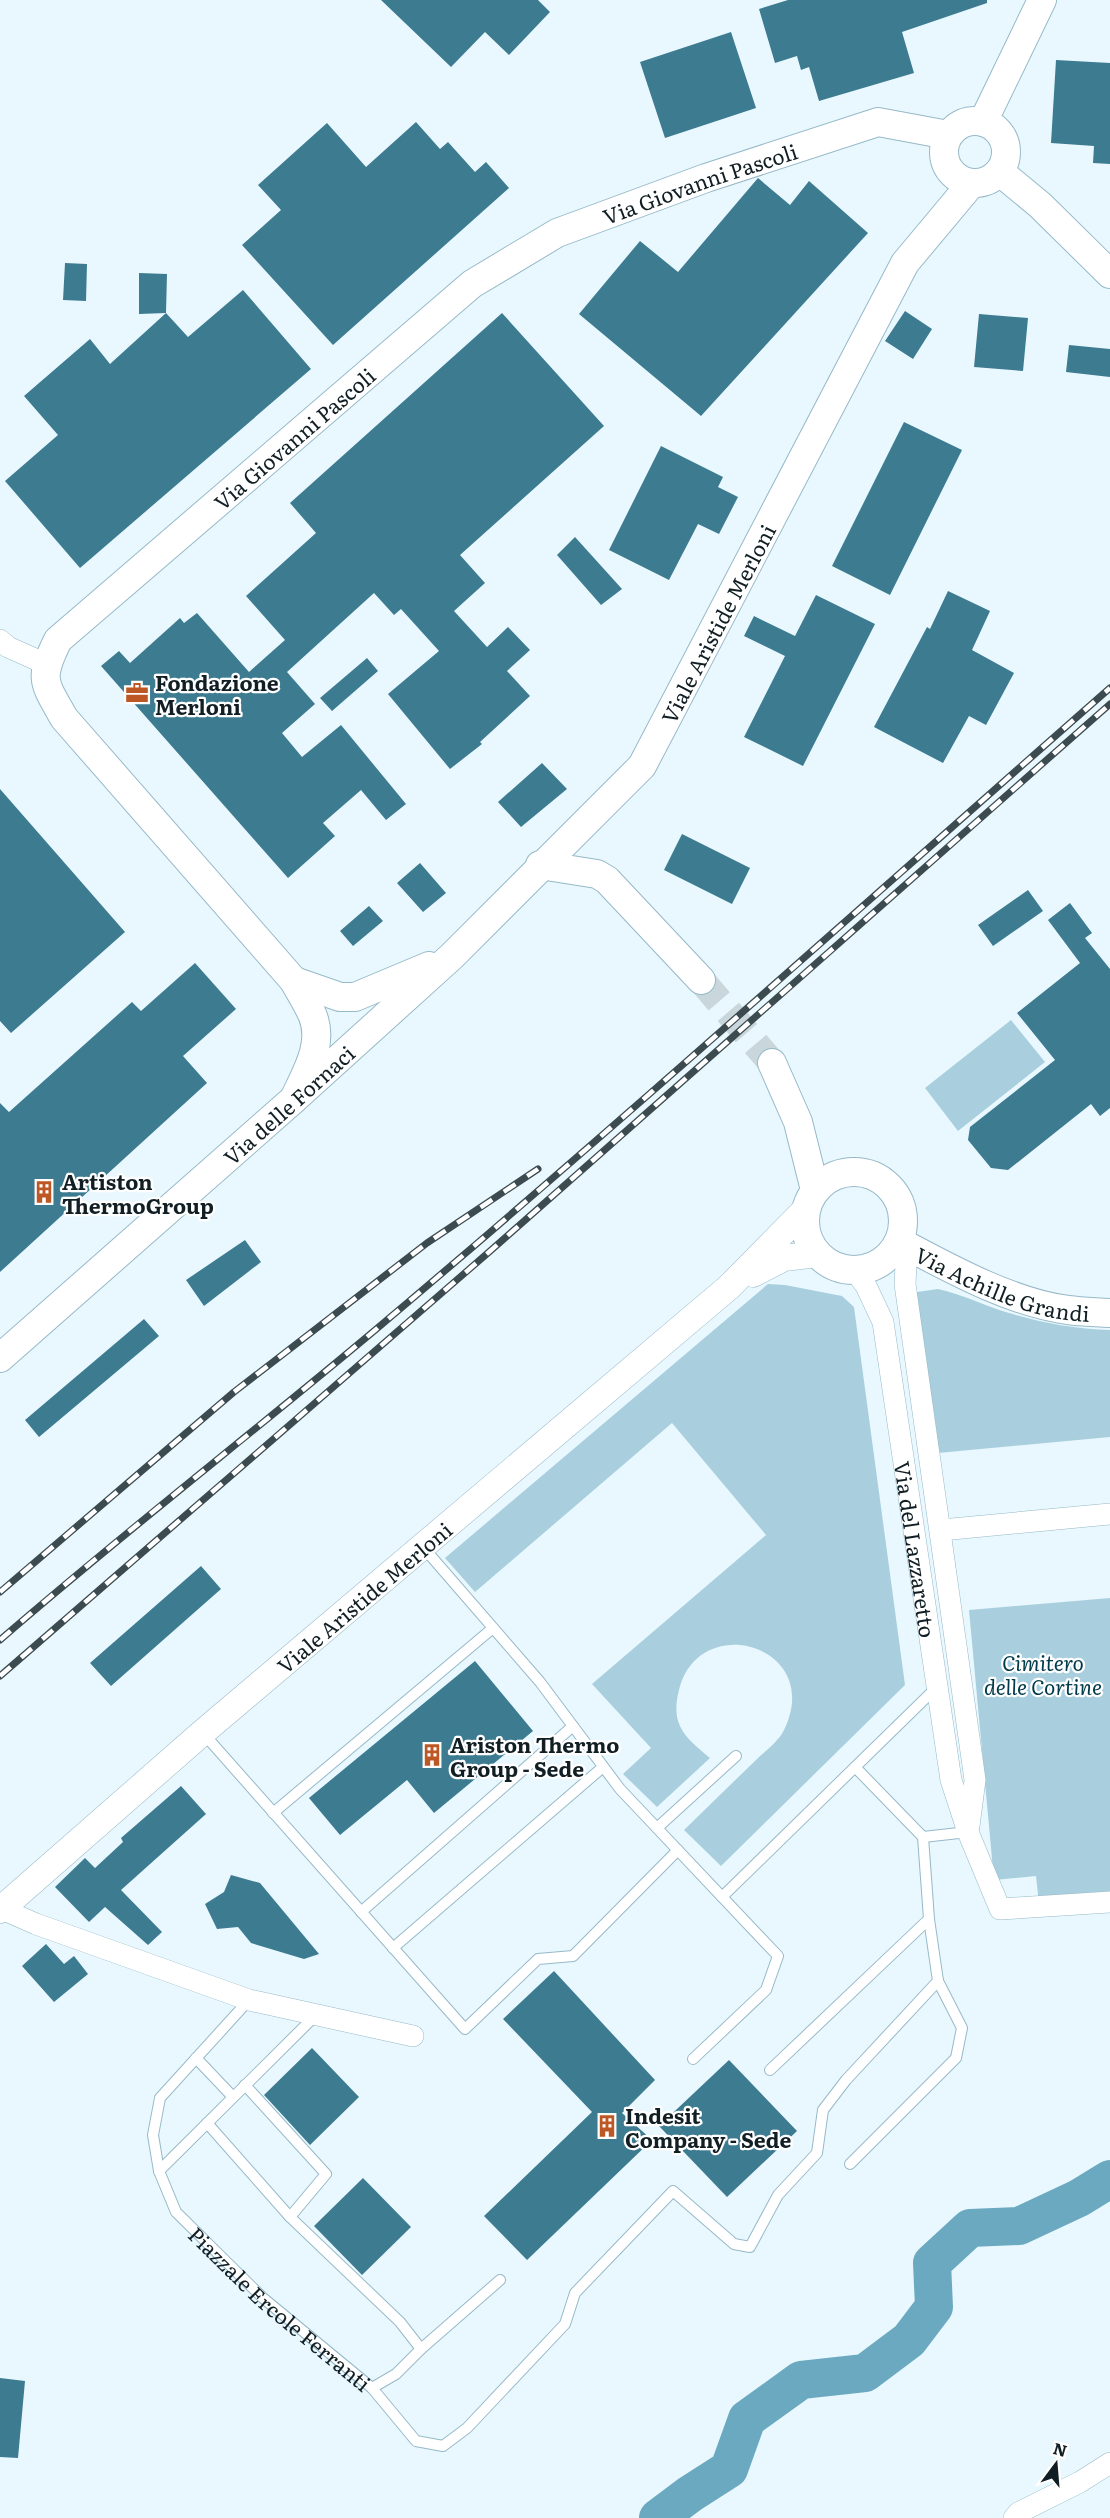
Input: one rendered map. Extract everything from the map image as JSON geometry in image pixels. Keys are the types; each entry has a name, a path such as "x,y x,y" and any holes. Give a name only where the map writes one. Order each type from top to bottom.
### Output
{"main road":[{"path":"983,122 1042,0"},
{"name":"Via Giovanni Pascoli","path":"46,664 58,640 98,604 472,284 557,233 706,178 878,122 948,135"},
{"path":"971,184 952,174 946,166 944,145 948,135 964,123 983,122 992,126 1005,142 1005,162 1000,172 1041,205 1110,274"},
{"name":"Viale Aristide Merloni","path":"540,865 642,766 905,262 971,184 992,179 1000,172"},
{"path":"46,664 44,682 64,718 294,981 313,1016 317,1036 314,1054 294,1100"},
{"path":"540,865 597,874 607,880 701,980"},
{"name":"Via delle Fornaci","path":"0,1358 294,1100 452,956 540,865"},
{"path":"294,981 340,997 355,997 452,956"},
{"path":"772,1063 798,1122 810,1200 805,1227 810,1243 817,1254 830,1264 855,1271 869,1269 882,1263 903,1244"},
{"name":"Viale Aristide Merloni","path":"810,1200 826,1180 840,1173 862,1173 883,1181 894,1191 901,1205 904,1224 903,1244"},
{"name":"Via Achille Grandi","path":"903,1244 999,1290 1033,1302 1067,1310 1110,1313"}],"street":[{"path":"0,640 8,647 46,664"},
{"name":"Viale Aristide Merloni","path":"1,1909 202,1733 729,1287 810,1200"},
{"name":"Via del Lazzaretto","path":"903,1244 905,1284 975,1780 968,1832"},
{"name":"Viale Aristide Merloni","path":"729,1287 784,1258 817,1254"},
{"name":"Via del Lazzaretto","path":"855,1271 866,1286 883,1322 951,1780 968,1832 1000,1909 1110,1902"},
{"name":"Via del Lazzaretto","path":"941,1530 1110,1514"},
{"path":"1,1909 36,1924 249,2000 413,2036"},
{"path":"1014,2518 1018,2513 1080,2482 1110,2463"}],"lane":[{"path":"423,1547 540,1682 620,1789 778,1956 766,1990 693,2059"},
{"path":"273,1813 493,1628"},
{"path":"722,1897 937,1687"},
{"path":"362,1912 573,1726"},
{"path":"202,1733 465,2029 538,1959 573,1956 678,1850"},
{"path":"657,1828 736,1756"},
{"path":"393,1948 603,1767"},
{"path":"850,2164 956,2058 962,2028 939,1981 929,1919 923,1837 855,1767"},
{"path":"923,1837 968,1832"},
{"path":"770,2070 929,1919"},
{"path":"372,2388 416,2441 443,2446 467,2428 566,2324 575,2293 673,2191 734,2244 750,2247 778,2195 817,2153 823,2110 846,2080 939,1981"},
{"name":"Piazzale Ercole Ferranti","path":"249,2000 160,2098 153,2135 159,2171 176,2212 263,2298 372,2388 396,2374 420,2349 500,2280"},
{"path":"159,2171 316,2015"},
{"path":"196,2058 233,2097"},
{"path":"245,2085 326,2174 290,2217"},
{"path":"207,2123 290,2217 400,2322 420,2349"}],"green space":[{"path":"1011,1020 1045,1062 958,1131 925,1088"},
{"path":"768,1284 842,1296 854,1307 905,1685 721,1866 684,1830 782,1734 792,1701 788,1677 774,1659 754,1648 732,1645 710,1650 691,1665 679,1690 678,1721 693,1743 710,1758 657,1807 623,1774 651,1748 592,1684 766,1535 672,1423 475,1592 445,1558"},
{"path":"938,1289 1034,1320 1071,1327 1110,1330 1110,1437 938,1453 917,1292"},
{"name":"Cimitero delle Cortine","path":"1110,1598 1110,1897 1039,1904 1036,1876 994,1880 969,1610"}],"building":[{"path":"381,0 538,0 550,12 509,55 485,32 451,67"},
{"path":"788,0 987,0 987,3 902,32 914,73 819,101 809,67 801,70 797,56 775,63 759,9"},
{"path":"731,32 756,108 665,138 640,62"},
{"path":"1056,60 1110,63 1110,164 1093,163 1094,146 1051,143"},
{"path":"416,122 440,149 448,142 475,172 486,162 509,188 333,345 242,245 281,210 258,185 327,123 366,167"},
{"path":"758,178 790,205 809,181 868,233 701,416 579,314 640,241 678,272"},
{"path":"65,263 87,264 86,301 63,300"},
{"path":"139,273 167,274 166,313 139,314"},
{"path":"243,290 311,369 80,568 5,481 58,435 24,396 90,339 110,364 166,313 188,337"},
{"path":"905,311 932,329 913,359 885,341"},
{"path":"502,313 604,426 460,555 485,583 454,611 487,647 508,627 530,650 507,671 530,696 480,742 482,744 450,769 388,694 439,651 401,609 394,615 374,593 287,672 315,704 282,733 302,757 341,725 406,804 386,820 361,790 323,823 335,836 288,878 101,666 119,651 130,663 180,618 184,623 197,613 249,672 285,640 246,596 316,533 290,503"},
{"path":"979,314 1028,318 1023,371 974,367"},
{"path":"1069,345 1110,349 1110,377 1066,372"},
{"path":"904,422 962,450 890,595 832,566"},
{"path":"661,446 723,477 718,487 738,497 719,534 698,524 669,580 609,550"},
{"path":"575,537 622,589 601,605 557,555"},
{"path":"948,591 990,611 972,650 1014,673 986,725 969,716 943,763 874,727 927,627 930,629"},
{"path":"816,595 875,624 803,766 744,737 785,656 744,636 754,616 795,636"},
{"path":"367,658 378,671 332,711 320,698"},
{"path":"542,763 567,789 521,827 498,802"},
{"path":"0,789 125,932 11,1033 0,1021"},
{"path":"682,834 750,868 732,904 664,870"},
{"path":"420,863 446,893 423,912 397,883"},
{"path":"1028,890 1043,911 993,946 978,925"},
{"path":"1070,903 1092,933 1085,938 1110,969 1110,1108 1100,1116 1091,1104 1008,1170 991,1168 968,1140 970,1127 1055,1060 1017,1013 1080,963 1048,920"},
{"path":"369,906 383,921 353,946 340,931"},
{"name":"Artiston ThermoGroup","path":"195,963 236,1009 183,1056 207,1083 0,1272 0,1103 9,1112 132,1002 141,1011"},
{"path":"245,1240 261,1262 204,1306 186,1280"},
{"path":"144,1319 159,1336 39,1437 25,1420"},
{"path":"201,1566 221,1589 111,1686 90,1663"},
{"name":"Ariston Thermo Group - Sede","path":"475,1661 533,1731 434,1813 407,1780 340,1835 309,1798"},
{"path":"181,1786 206,1814 121,1890 162,1932 148,1945 105,1907 89,1922 55,1887 85,1858 95,1868 123,1842 121,1838"},
{"path":"231,1875 260,1883 319,1954 304,1959 251,1943 238,1927 217,1929 205,1904 224,1892"},
{"path":"46,1944 64,1964 74,1956 88,1974 54,2002 22,1966"},
{"name":"Indesit Company - Sede","path":"554,1971 655,2080 622,2113 652,2140 527,2260 484,2216 592,2112 503,2019"},
{"path":"312,2048 359,2097 310,2145 264,2095"},
{"path":"729,2060 797,2131 727,2197 659,2126"},
{"path":"363,2178 411,2227 362,2275 314,2226"},
{"path":"0,2378 25,2381 18,2458 0,2457"}],"waterway":[{"path":"658,2518 729,2469 747,2419 801,2380 865,2373 909,2340 934,2307 932,2263 970,2228 1019,2226 1079,2198 1110,2179"}],"tunnel":[{"path":"701,980 772,1063"}],"railway":[{"path":"0,1640 467,1252 1110,688"},
{"path":"0,1676 489,1252 1110,704"},
{"path":"0,1592 234,1392 427,1243 538,1169"}],"place":[{"name":"Fondazione Merloni","path":"137,693"},
{"name":"Artiston ThermoGroup","path":"44,1192"},
{"name":"Ariston Thermo Group - Sede","path":"432,1755"},
{"name":"Indesit Company - Sede","path":"607,2126"}]}
